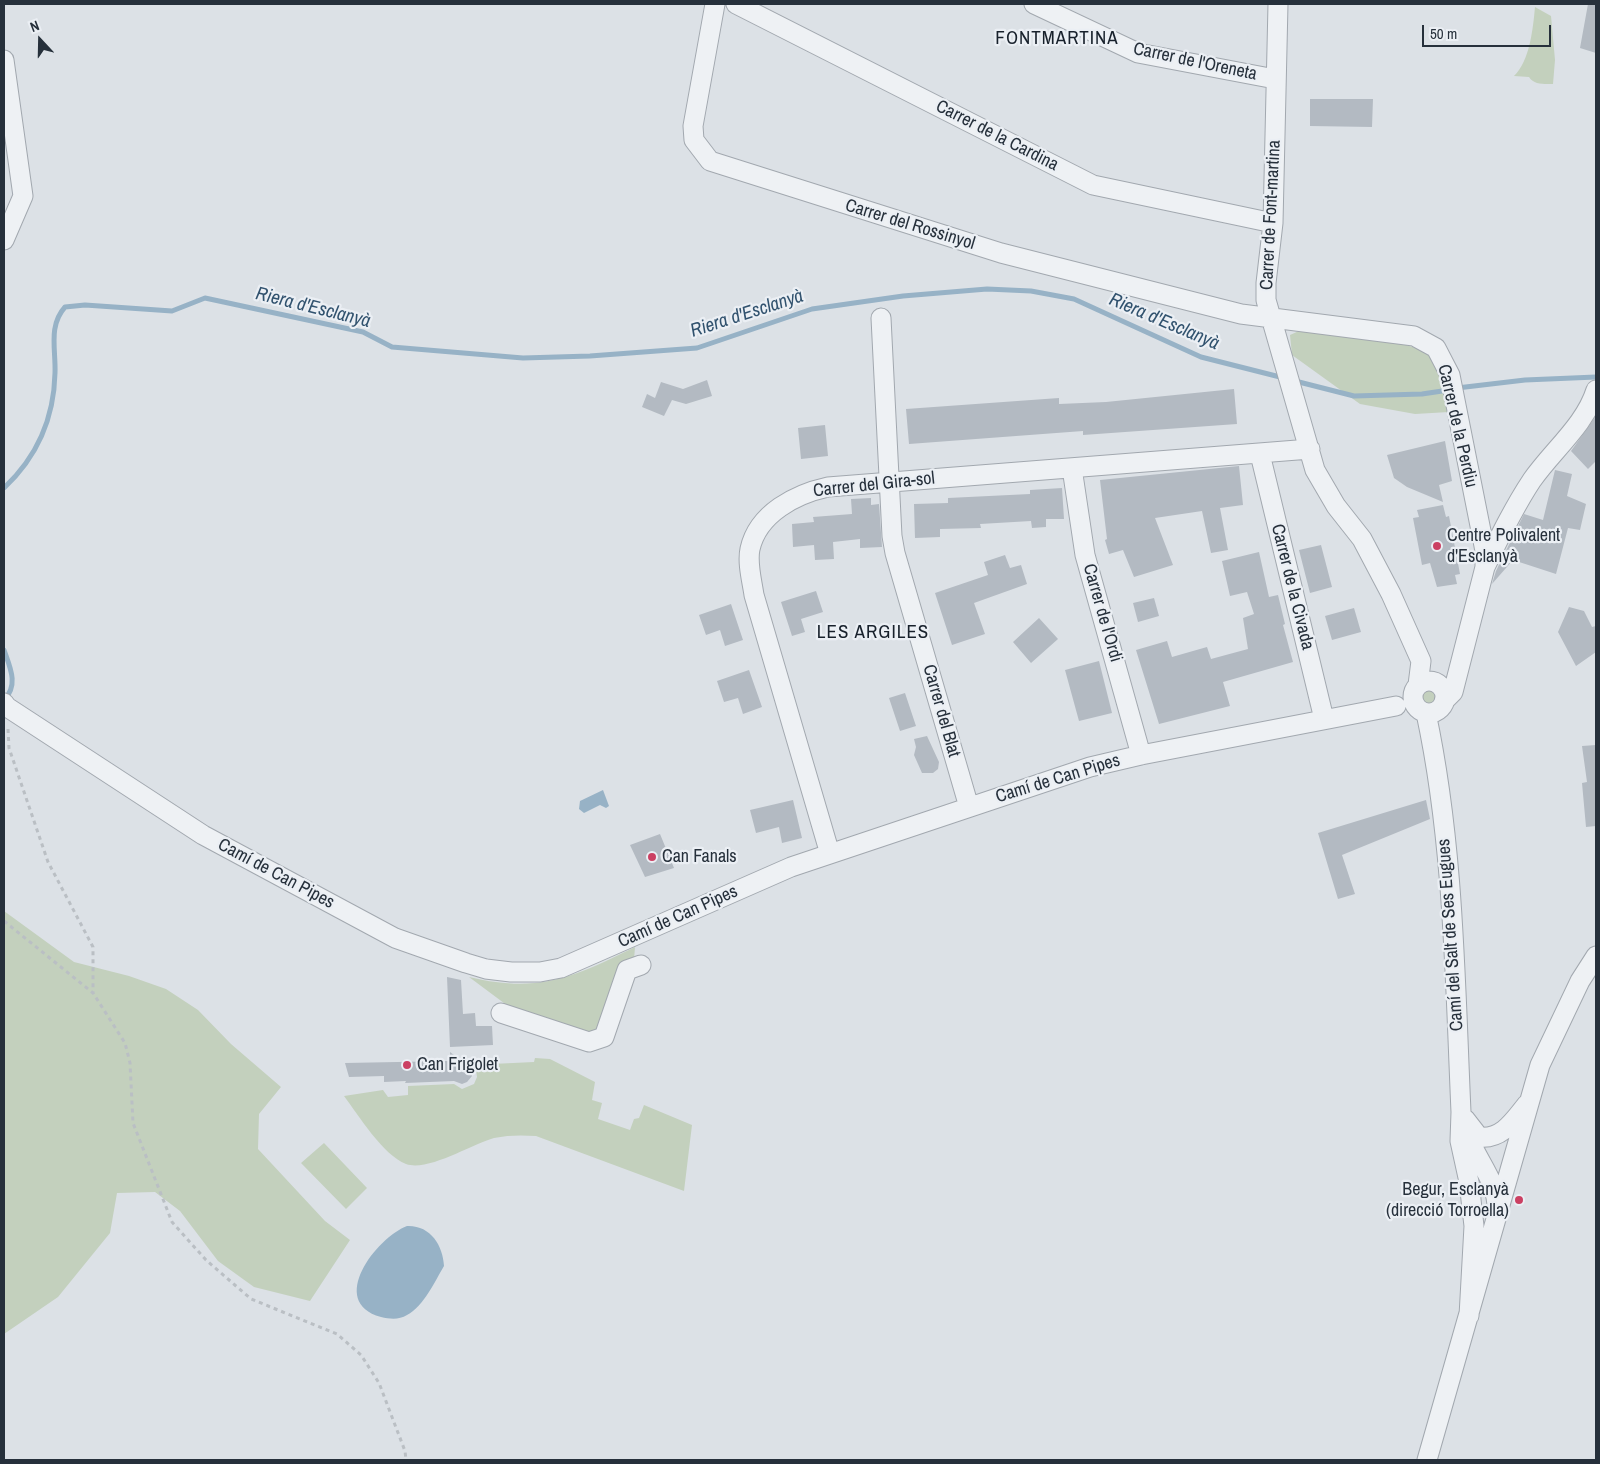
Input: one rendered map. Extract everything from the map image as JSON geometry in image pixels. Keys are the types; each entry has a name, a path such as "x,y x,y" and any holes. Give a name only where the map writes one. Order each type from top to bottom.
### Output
{"street":[{"name":"Carrer del Rossinyol","path":"715,4 693,126 694,140 710,161 1001,253 1241,314 1273,318"},
{"name":"Carrer de la Cardina","path":"736,4 1094,185 1273,223"},
{"name":"Carrer de l'Oreneta","path":"1034,4 1138,54 1276,79"},
{"name":"Carrer de Font-martina","path":"1278,4 1273,223 1266,283 1266,300 1273,318 1277,342 1293,388 1315,470 1323,486 1362,539 1402,618 1421,661 1417,687"},
{"path":"4,60 23,196 4,240"},
{"name":"Carrer del Blat","path":"881,318 895,553 969,808"},
{"name":"Carrer de la Perdiu","path":"1273,318 1414,336 1436,348 1450,378 1455,400 1485,551 1485,567"},
{"path":"1433,709 1454,692 1485,567 1531,482 1581,420 1592,402 1596,390"},
{"name":"Carrer del Gira-sol","path":"830,854 754,595 750,571 750,549 759,530 771,515 788,501 806,492 828,487 1310,449"},
{"name":"Carrer de la Civada","path":"1260,454 1324,719"},
{"name":"Carrer de l'Ordi","path":"1072,468 1085,555 1141,754"},
{"path":"1479,522 1486,533 1494,533 1511,518"},
{"path":"1396,706 1426,681 1438,684 1444,693 1433,709"},
{"path":"1417,687 1412,697 1414,705 1433,709"},
{"name":"Camí de Can Pipes","path":"6,705 203,835 395,938 430,952 486,969 540,972 561,968 791,867 1090,767 1141,754 1396,706 1433,709"},
{"name":"Camí del Salt de Ses Eugues","path":"1433,709 1434,758 1448,862 1461,1112 1460,1141 1469,1182 1474,1226 1469,1316"},
{"path":"1427,1460 1513,1165 1540,1065 1580,981 1596,956"},
{"path":"501,1013 589,1042 604,1037 627,970 641,965"},
{"path":"1461,1112 1479,1137 1490,1138 1499,1134 1513,1122 1531,1099"},
{"name":"Camí del Salt de Ses Eugues","path":"1461,1112 1470,1143 1494,1186 1497,1205 1496,1224"},
{"path":"1469,1182 1488,1188 1500,1184 1513,1165"}],"path":[{"path":"6,705 9,748 48,862 93,948 93,994"},
{"path":"4,921 93,994 125,1043 130,1063 134,1123 172,1222 206,1260 251,1299 337,1334 361,1355 379,1383 406,1460"}],"green space":[{"path":"1535,7 1551,16 1555,60 1553,84 1540,84 1529,77 1514,76 1524,62 1527,53 1532,34"},
{"path":"1299,331 1374,338 1414,347 1429,355 1438,364 1440,369 1449,412 1415,414 1360,404 1292,355 1290,335"},
{"path":"1425,688 1433,688 1438,693 1436,704 1425,706 1420,701 1420,693"},
{"path":"4,911 74,962 129,976 166,989 198,1010 231,1044 281,1087 259,1114 258,1149 325,1221 350,1240 310,1301 254,1287 218,1261 180,1211 155,1192 117,1193 110,1233 58,1297 4,1334"},
{"path":"635,947 634,960 600,1031 586,1035 520,1015 469,977 516,984 555,980 593,967"},
{"path":"535,1058 550,1059 595,1082 592,1100 602,1103 598,1119 630,1130 634,1119 639,1118 644,1105 692,1125 684,1191 536,1136 504,1136 494,1138 438,1161 426,1164 406,1164 397,1159 380,1144 344,1096 383,1090 388,1097 408,1095 408,1086 454,1084 462,1089 474,1084 477,1077 476,1070 471,1065 534,1062"},
{"path":"324,1143 367,1188 346,1209 301,1163"}],"water":[{"path":"603,790 609,806 606,808 600,805 584,813 579,809 580,801"},
{"path":"407,1226 422,1229 434,1238 441,1251 444,1266 428,1293 413,1311 404,1317 391,1319 381,1317 365,1309 358,1298 357,1285 362,1270 382,1243"}],"building":[{"path":"1588,4 1596,4 1596,53 1580,48"},
{"path":"1310,99 1373,99 1372,127 1310,126"},
{"path":"707,380 712,396 686,404 672,400 664,416 642,407 647,394 655,398 661,382 683,389"},
{"path":"1234,389 1237,424 1083,435 1083,431 909,444 906,409 1059,398 1059,404 1106,402"},
{"path":"1596,416 1596,461 1588,469 1571,451"},
{"path":"825,425 828,456 801,459 798,428"},
{"path":"1445,441 1452,481 1439,485 1443,502 1407,487 1394,478 1387,455"},
{"path":"1239,466 1243,505 1220,508 1228,550 1211,553 1202,511 1155,518 1173,565 1134,577 1123,550 1109,554 1105,540 1107,539 1100,480"},
{"path":"1555,470 1572,474 1567,496 1586,504 1580,530 1568,528 1556,574 1513,560 1492,584 1496,571 1524,514 1543,520"},
{"path":"1062,488 1064,519 1046,519 1046,527 1032,528 1031,521 980,524 981,528 940,529 940,537 915,538 914,504 948,503 948,498 1030,494 1030,490"},
{"path":"871,498 871,505 879,504 882,547 860,548 860,539 833,542 834,559 815,560 814,545 793,547 792,524 814,522 813,517 852,514 851,499"},
{"name":"Centre Polivalent d'Esclanyà","path":"1443,505 1446,517 1449,516 1460,574 1455,575 1457,584 1437,587 1430,563 1422,565 1413,518 1419,517 1417,510"},
{"path":"1321,545 1332,587 1310,593 1299,550"},
{"path":"1259,552 1269,597 1278,595 1285,624 1283,625 1293,662 1223,682 1230,706 1159,724 1136,650 1167,641 1172,657 1207,647 1211,659 1248,649 1243,618 1254,614 1247,592 1230,596 1222,561"},
{"path":"1005,555 1010,568 1021,565 1027,584 974,603 985,634 952,645 935,593 988,575 984,562"},
{"path":"816,591 823,612 801,619 805,632 792,636 781,602"},
{"path":"1154,598 1159,616 1138,622 1133,603"},
{"path":"731,604 743,640 725,646 720,630 706,635 699,615"},
{"path":"1569,607 1584,611 1592,627 1596,626 1596,652 1576,666 1558,632"},
{"path":"1354,608 1361,632 1332,640 1325,616"},
{"path":"1039,618 1058,639 1031,663 1013,642"},
{"path":"1099,661 1112,713 1079,721 1065,670"},
{"path":"749,670 762,707 743,714 738,698 724,702 717,681"},
{"path":"905,693 916,726 900,731 889,698"},
{"path":"927,736 939,762 938,769 933,773 922,773 914,755 916,747 914,739"},
{"path":"1596,745 1596,826 1586,827 1582,783 1587,782 1582,746"},
{"path":"793,800 802,838 782,843 779,827 756,833 750,810"},
{"path":"1426,800 1430,819 1342,855 1355,894 1338,899 1318,833"},
{"name":"Can Fanals","path":"660,834 674,868 645,877 630,845"},
{"name":"Can Frigolet","path":"447,977 461,980 463,1014 475,1013 476,1026 492,1026 493,1045 450,1047"},
{"name":"Can Frigolet","path":"450,1052 471,1068 472,1076 467,1082 462,1084 454,1081 405,1083 406,1081 384,1082 384,1076 349,1077 345,1063 450,1061"}],"waterway":[{"name":"Riera d'Esclanyà","path":"4,488 26,463 42,436 47,421 54,390 54,338 56,322 65,307 85,305 172,311 205,298 363,332 392,347 523,358 590,356 697,348 812,309 903,296 987,289 1031,291 1074,299 1201,357 1284,378"},
{"name":"Riera d'Esclanyà","path":"1457,388 1525,380 1596,377"},
{"name":"Riera d'Esclanyà","path":"1295,381 1354,396 1422,394 1449,390"},
{"name":"Riera d'Esclanyà","path":"4,650 12,676 11,688 4,700"}],"place":[{"name":"Centre Polivalent d'Esclanyà","path":"1437,546"},
{"name":"Can Fanals","path":"652,857"},
{"name":"Can Frigolet","path":"407,1065"},
{"name":"Begur, Esclanyà (direcció Torroella)","path":"1519,1200"}],"district":[{"name":"FONTMARTINA","path":"1057,39"},
{"name":"LES ARGILES","path":"873,633"}]}
